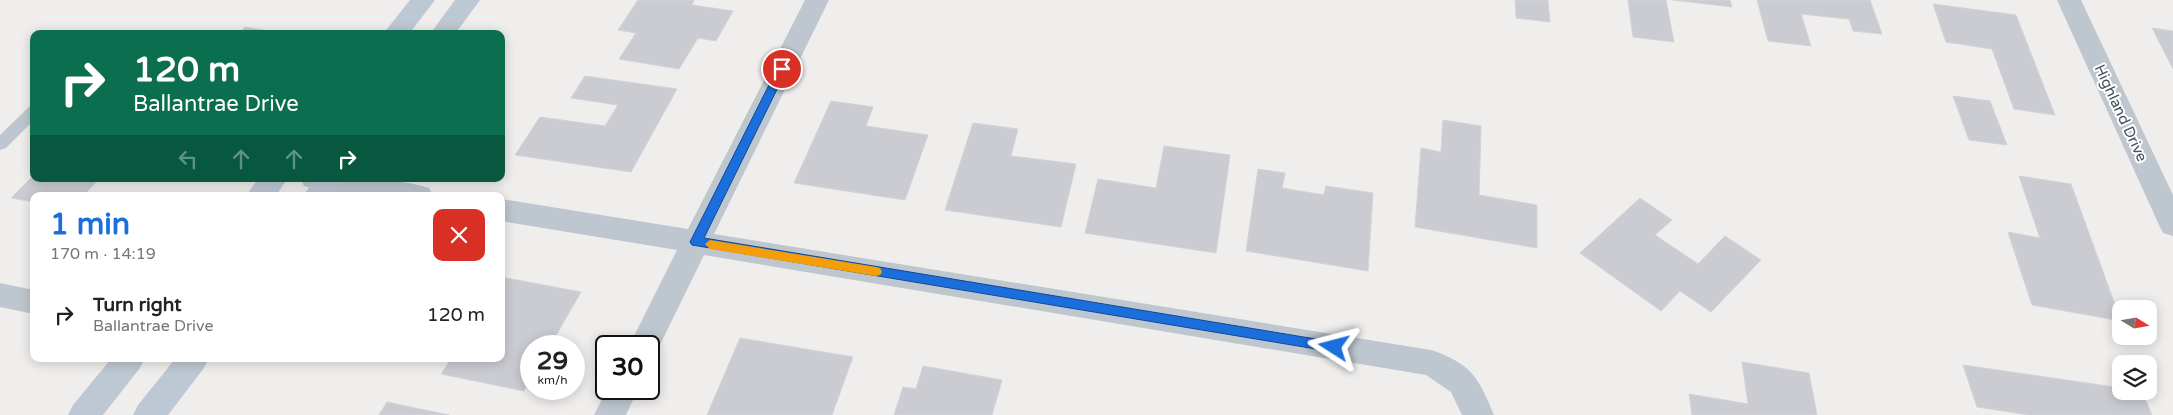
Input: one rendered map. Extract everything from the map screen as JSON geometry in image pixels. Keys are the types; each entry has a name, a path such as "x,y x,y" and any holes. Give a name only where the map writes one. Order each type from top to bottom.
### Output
{"main road":[{"path":"398,30 423,0"},
{"path":"445,30 468,0"},
{"path":"263,192 272,182"},
{"path":"84,415 127,362"},
{"path":"149,415 190,362"}],"street":[{"path":"650,335 817,0"},
{"name":"Highland Drive","path":"2069,0 2173,225"},
{"path":"322,184 387,192"},
{"path":"505,211 1431,363 1454,374 1466,385 1478,415"},
{"path":"0,295 30,301"},
{"path":"610,415 618,400"}],"lane":[{"path":"0,144 30,114"}],"building":[{"path":"638,0 694,0 692,5 733,11 716,41 698,38 679,69 619,59 636,33 618,30"},
{"path":"1515,0 1548,0 1550,22 1516,18"},
{"path":"1628,0 1666,0 1674,42 1633,37"},
{"path":"1673,0 1730,0 1732,7"},
{"path":"1757,0 1870,0 1882,34 1853,31 1849,19 1801,14 1811,46 1768,41"},
{"path":"1933,4 2016,15 2055,115 2014,109 1992,49 1946,42"},
{"path":"245,27 263,30 242,30"},
{"path":"2152,28 2173,31 2173,69"},
{"path":"585,76 677,89 631,172 515,155 540,117 605,126 618,105 571,98"},
{"path":"1953,96 1990,101 2007,145 1969,140"},
{"path":"831,101 873,107 866,126 928,135 905,200 794,183"},
{"path":"1443,120 1481,126 1479,195 1537,205 1537,248 1415,227 1421,148 1441,152"},
{"path":"973,123 1018,129 1011,156 1076,164 1061,227 945,210"},
{"path":"1164,146 1230,155 1216,253 1085,233 1098,179 1156,188"},
{"path":"1258,169 1285,173 1282,188 1324,195 1326,186 1373,193 1368,271 1246,251"},
{"path":"2019,176 2071,184 2113,300 2112,319 2032,305 2008,232 2040,238"},
{"path":"30,179 30,182 96,182 87,192 30,192 30,201 11,198"},
{"path":"1640,198 1672,220 1655,235 1698,264 1725,236 1761,260 1711,312 1680,291 1661,311 1580,253"},
{"path":"505,278 581,292 556,335 520,335 520,390 441,374 449,362 505,362"},
{"path":"740,338 853,357 832,415 707,415"},
{"path":"1742,362 1809,373 1817,415 1692,415 1689,394 1748,404"},
{"path":"1963,365 2112,387 2112,400 2145,400 2152,415 2029,415 1977,407"},
{"path":"923,366 1002,380 992,415 894,415 903,387 916,389"},
{"path":"387,402 449,415 379,415"}],"slow traffic":[{"path":"710,244 876,272"}],"route":[{"path":"782,69 696,242 1334,347"}]}
